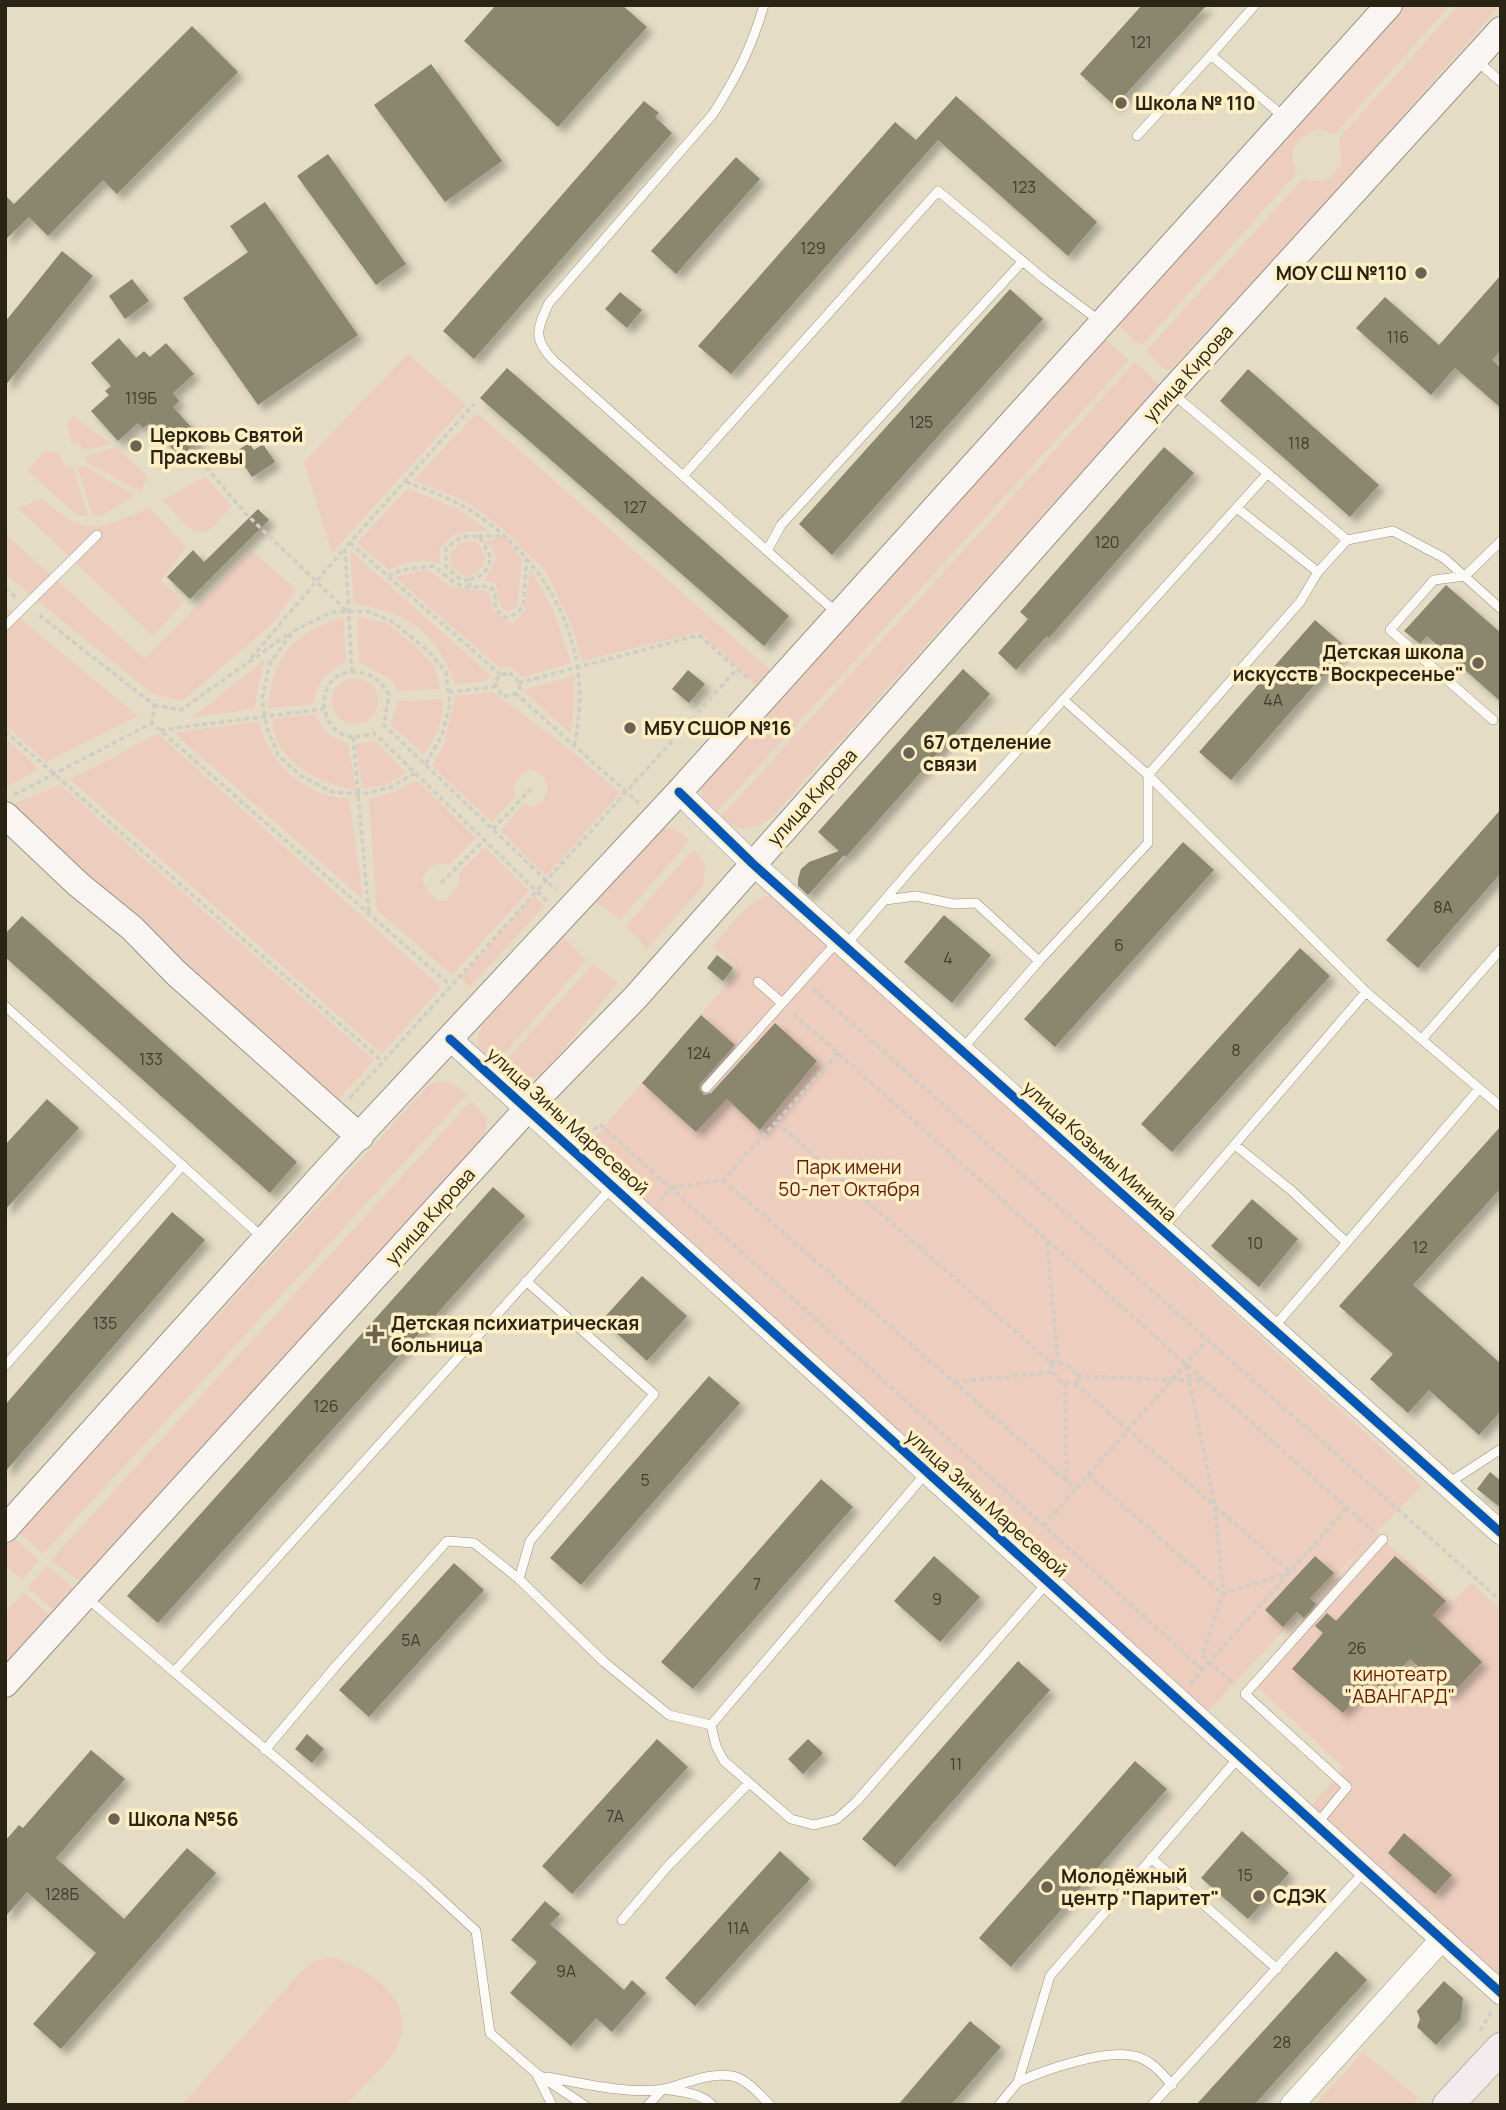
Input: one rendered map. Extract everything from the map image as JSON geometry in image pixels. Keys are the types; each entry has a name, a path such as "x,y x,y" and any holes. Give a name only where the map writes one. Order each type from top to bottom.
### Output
{"highway":[{"path":"1448,2105 1488,2042"}],"main road":[{"path":"5,1529 360,1136 679,792 1389,5"},
{"name":"улица Кирова","path":"5,1684 527,1109 635,998 1171,392 1501,30"},
{"path":"5,816 79,885 132,928 176,973 360,1136"}],"street":[{"name":"улица Козьмы Минина","path":"679,792 752,864 1501,1533"},
{"name":"улица Зины Маресевой","path":"450,1039 1442,1939 1497,2001"},
{"path":"1292,2105 1442,1939"}],"lane":[{"path":"764,5 753,43 713,114 549,303 538,327 540,346 839,615"},
{"path":"1137,136 1255,5"},
{"path":"1211,55 1286,119"},
{"path":"1475,60 1501,82"},
{"path":"683,476 938,191 1102,323"},
{"path":"767,551 782,525 1023,261"},
{"path":"1171,392 1347,540"},
{"path":"706,1088 803,980 885,900 1268,474"},
{"path":"1237,509 1318,572"},
{"path":"961,1049 1148,843 1148,775 1300,602 1318,572 1347,540 1393,531 1444,558 1501,609"},
{"path":"5,626 97,535"},
{"path":"1493,720 1390,630 1434,580 1465,576 1501,541"},
{"path":"1064,700 1148,775 1366,992 1501,1107"},
{"path":"885,900 916,896 954,904 976,903 1039,961"},
{"path":"1422,1039 1501,949"},
{"path":"758,982 782,1003"},
{"path":"1161,1229 1366,992"},
{"path":"5,1006 266,1240"},
{"path":"1273,1328 1479,1090"},
{"path":"1235,1145 1292,1191 1346,1242"},
{"path":"5,1366 183,1165"},
{"path":"174,1672 613,1185"},
{"path":"519,1579 530,1541 654,1394 526,1281"},
{"path":"1447,1484 1501,1449"},
{"path":"711,1725 927,1472"},
{"path":"1316,1825 1347,1787 1245,1694 1383,1539"},
{"path":"265,1750 447,1541 474,1542 519,1579 604,1662 669,1715 711,1725"},
{"path":"711,1725 716,1746 724,1760 791,1819 814,1825 837,1819 856,1802 1048,1582"},
{"path":"85,1595 423,1882 476,1931 490,2033 539,2075 583,2105"},
{"path":"999,2105 1018,2082 1050,1976 1240,1756"},
{"path":"622,1920 668,1866 749,1783"},
{"path":"1151,1858 1277,1969"},
{"path":"1152,2105 1366,1870"},
{"path":"1018,2082 1042,2071 1101,2056 1134,2056 1157,2068 1172,2085"},
{"path":"539,2075 611,2088 663,2089 691,2093 707,2099 712,2105"},
{"path":"539,2075 552,2105"},
{"path":"648,2105 663,2089 692,2079 733,2076 748,2084 770,2105"}],"path":[{"path":"246,663 474,404"},
{"path":"195,454 247,515 348,612"},
{"path":"405,482 468,509 505,536 538,571 555,600 570,636 578,667 579,723 574,745"},
{"path":"446,567 461,580 484,574 491,559 478,536"},
{"path":"441,572 446,567 446,548 461,537 505,536"},
{"path":"350,543 501,675"},
{"path":"345,548 352,672"},
{"path":"388,576 402,570 429,566 441,572 454,584 470,587 485,585 493,589 495,605 499,613 506,618 523,607 527,558"},
{"path":"469,580 470,587"},
{"path":"5,588 154,705 181,710 293,631 332,612 366,611 391,621 418,643 446,672 450,704 442,735 425,765"},
{"path":"293,631 270,663 262,698 267,728 278,755 301,776 332,792 359,794 391,787 415,773"},
{"path":"518,684 699,635 767,695"},
{"path":"334,1115 737,669"},
{"path":"343,672 374,677 389,695 384,725 374,733 352,737 340,733 323,709 325,692 331,681 343,672"},
{"path":"509,673 516,677 518,684 520,688 512,696 502,696 494,682 501,675 509,673"},
{"path":"449,692 495,687"},
{"path":"515,693 626,792"},
{"path":"152,723 154,705"},
{"path":"160,730 323,709"},
{"path":"152,723 450,985"},
{"path":"5,800 152,723"},
{"path":"384,725 573,906"},
{"path":"5,731 382,1061"},
{"path":"374,733 536,890"},
{"path":"352,737 369,915"},
{"path":"493,829 531,789"},
{"path":"441,883 484,840"},
{"path":"803,980 1501,1601"},
{"path":"782,1003 1383,1539"},
{"path":"659,1201 671,1188 723,1180 838,1053"},
{"path":"776,1122 1050,1362 1060,1381 1077,1385 1290,1572"},
{"path":"589,1136 600,1124 1203,1670"},
{"path":"723,1180 1076,1489"},
{"path":"1046,1240 1058,1362"},
{"path":"1043,1526 1208,1339"},
{"path":"1050,1362 1068,1365 1077,1376 1077,1385"},
{"path":"1186,1364 1215,1506 1223,1594 1202,1655 1245,1694"},
{"path":"953,1382 1053,1371"},
{"path":"1077,1376 1205,1381"},
{"path":"1065,1383 1067,1481"},
{"path":"1088,1475 1223,1594"},
{"path":"1177,1698 1348,1508"},
{"path":"1223,1594 1290,1572"},
{"path":"1488,2042 1497,2001"}],"green space":[{"path":"1404,5 1450,5 1334,135 1318,129 1299,141 1293,154 1297,173 1141,346 1117,324"},
{"path":"1459,5 1500,5 1343,184 1168,372 1146,351 1303,179 1322,181 1334,174 1342,163 1339,138"},
{"path":"1103,337 1129,360 715,814 701,797 702,786"},
{"path":"408,354 466,405 332,553 304,462"},
{"path":"1135,362 1159,385 770,819 751,828 738,828 719,819"},
{"path":"477,413 777,676 762,691 700,632 582,661 571,624 546,572 504,530 467,502 414,480"},
{"path":"73,416 112,444 84,450 78,443 71,442 67,423"},
{"path":"116,447 147,476 141,492 85,461 86,456"},
{"path":"44,451 60,454 63,465 74,469 88,516 73,512 28,471"},
{"path":"83,465 135,496 102,515 93,516 78,469"},
{"path":"206,477 231,506 214,526 201,532 189,527 163,500"},
{"path":"408,488 459,510 489,531 467,531 450,538 439,549 441,564 415,561 389,570 357,543"},
{"path":"42,499 72,521 94,527 150,508 186,547 161,581 184,602 153,636 18,508"},
{"path":"5,534 145,659 251,551 296,589 271,625 182,701 151,693 5,574"},
{"path":"505,536 522,560 517,607 509,612 502,609 495,582 484,581 496,559 493,548 483,542"},
{"path":"476,541 486,557 479,572 466,577 452,568 450,553 462,542"},
{"path":"350,550 491,676 487,681 455,684 439,651 418,628 391,613 354,604"},
{"path":"530,569 553,609 571,663 523,677 510,666 500,668 395,577 424,570 450,587 488,591 493,611 512,624 524,613"},
{"path":"5,606 138,716 46,762 5,725"},
{"path":"357,617 387,623 413,644 434,665 440,689 398,691 391,679 359,662"},
{"path":"343,618 346,662 324,678 313,704 268,708 274,675 289,649 311,630"},
{"path":"264,660 254,709 193,717"},
{"path":"574,676 574,705 571,734 523,690"},
{"path":"355,678 371,685 378,701 371,717 355,724 339,717 332,701 339,685"},
{"path":"493,692 569,749 620,793 546,876 501,831 523,804 534,807 543,801 548,787 543,776 531,769 519,777 514,787 515,797 492,822 432,766 444,744 455,696"},
{"path":"443,699 438,728 424,754 390,725 398,701"},
{"path":"314,714 328,733 348,743 356,790 328,783 314,776 289,759 280,747 274,734 272,719"},
{"path":"259,721 270,751 290,775 318,792 349,799 363,899 174,733"},
{"path":"158,734 441,987 382,1054 70,779"},
{"path":"5,737 39,769 5,788"},
{"path":"376,741 406,773 384,786 362,788 356,744"},
{"path":"417,780 476,838 450,864 437,864 428,870 422,878 426,890 438,901 447,901 459,884 459,873 485,847 529,891 452,975 377,910 369,799 397,791"},
{"path":"60,785 374,1060 335,1103 8,806"},
{"path":"672,828 689,841 620,920 593,900 656,831"},
{"path":"694,849 705,865 703,886 647,949 626,926"},
{"name":"Парк имени 50-лет Октября","path":"775,894 1422,1485 1376,1533 1453,1602 1471,1583 1501,1610 1501,1982 1307,1811 1344,1768 1251,1681 1373,1536 1203,1716 582,1152 738,972 735,964 713,947 717,941 749,906"},
{"path":"534,895 544,906 470,987 460,978"},
{"path":"563,937 586,960 495,1065 479,1047 478,1036 483,1024"},
{"path":"593,964 618,983 541,1076 518,1079 509,1077 498,1069"},
{"path":"444,1081 467,1094 43,1554 19,1532 430,1084"},
{"path":"471,1101 487,1118 485,1140 82,1583 51,1560"},
{"path":"13,1537 39,1561 22,1580 5,1565 5,1545"},
{"path":"47,1566 75,1589 53,1610 28,1587"},
{"path":"24,1592 49,1615 5,1663 5,1613"},
{"path":"334,1958 361,1969 374,1978 386,1988 401,2013 402,2027 395,2050 346,2105 182,2105 301,1972 316,1960"},
{"path":"1363,2052 1418,2098 1412,2105 1315,2105"}],"building":[{"path":"496,5 622,5 647,27 558,127 464,41"},
{"path":"1142,5 1207,5 1115,106 1080,74"},
{"path":"192,26 238,72 117,194 103,180 48,236 29,217 5,240 5,195 14,204"},
{"path":"431,64 502,161 445,202 374,105"},
{"path":"956,96 1097,222 1068,256 938,140 731,374 698,346 895,122 916,140"},
{"path":"644,101 659,113 655,117 672,133 474,359 443,331"},
{"path":"328,154 406,264 376,285 297,176"},
{"path":"736,157 760,179 676,274 651,251"},
{"path":"265,202 358,335 258,405 183,298 248,252 230,226"},
{"path":"62,251 93,276 5,386 5,322"},
{"path":"1501,275 1501,350 1492,360 1501,368 1501,408 1455,368 1431,395 1356,328 1385,297 1439,345"},
{"path":"132,279 149,301 125,319 109,296"},
{"path":"1010,289 1043,319 832,555 799,524"},
{"path":"620,292 642,310 627,328 605,309"},
{"path":"119,338 136,358 144,351 150,357 166,343 194,374 173,393 179,401 173,407 201,438 180,457 149,423 143,428 138,423 118,441 91,411 109,395 105,391 111,386 91,363"},
{"path":"507,368 789,616 764,646 480,398"},
{"path":"1248,369 1379,485 1350,517 1220,401"},
{"path":"249,443 254,450 263,444 275,462 252,477 235,452"},
{"path":"1164,447 1194,473 1049,638 1047,636 1016,670 998,653 1028,619 1020,612"},
{"path":"258,509 269,520 190,599 167,577 193,550 204,562"},
{"path":"1446,585 1501,633 1501,702 1427,636 1420,644 1404,631"},
{"path":"1315,620 1347,648 1231,780 1199,752"},
{"path":"963,669 990,694 846,857 844,855 808,895 798,886 801,869 809,862 839,851 818,832"},
{"path":"688,670 705,684 689,703 672,689"},
{"path":"1501,809 1501,873 1418,968 1386,940"},
{"path":"1183,842 1214,870 1055,1047 1024,1019"},
{"path":"944,915 991,955 952,1003 904,962"},
{"path":"22,916 297,1162 270,1193 5,957 5,934"},
{"path":"1300,948 1330,976 1172,1152 1141,1124"},
{"path":"717,955 733,968 723,981 707,968"},
{"path":"701,1015 735,1045 700,1084 699,1089 704,1095 711,1093 775,1023 817,1061 760,1130 727,1099 696,1132 642,1083"},
{"path":"47,1099 79,1128 5,1210 5,1145"},
{"path":"1501,1126 1501,1188 1413,1285 1501,1364 1501,1411 1479,1435 1429,1390 1408,1413 1370,1379 1393,1354 1339,1306"},
{"path":"493,1187 525,1216 158,1623 127,1596"},
{"path":"1252,1199 1298,1239 1259,1287 1211,1246"},
{"path":"172,1212 205,1240 5,1472 5,1405"},
{"path":"642,1276 687,1316 647,1361 602,1320"},
{"path":"709,1376 740,1403 581,1585 550,1558"},
{"path":"1490,1472 1501,1481 1501,1508 1477,1489"},
{"path":"821,1479 853,1507 693,1689 661,1662"},
{"path":"934,1556 980,1597 940,1642 894,1601"},
{"path":"1315,1556 1334,1573 1310,1598 1316,1604 1304,1618 1297,1612 1283,1627 1265,1610"},
{"path":"1395,1556 1446,1601 1433,1615 1482,1662 1450,1696 1410,1659 1382,1689 1372,1680 1343,1713 1292,1669 1323,1633 1315,1626 1327,1613 1336,1621"},
{"path":"454,1563 484,1590 369,1717 339,1690"},
{"path":"1018,1661 1050,1690 895,1867 862,1839"},
{"path":"307,1734 324,1749 312,1763 295,1749"},
{"path":"657,1739 688,1767 572,1894 542,1866"},
{"path":"808,1739 823,1753 803,1774 788,1759"},
{"path":"91,1750 125,1779 56,1858 124,1919 187,1848 216,1873 61,2049 33,2024 96,1953 27,1892 5,1917 5,1841 19,1825 23,1828"},
{"path":"1135,1761 1167,1789 1011,1967 979,1938"},
{"path":"1242,1831 1289,1873 1248,1919 1201,1878"},
{"path":"1404,1833 1452,1875 1435,1894 1388,1853"},
{"path":"780,1851 810,1879 695,2006 665,1978"},
{"path":"545,1901 560,1914 550,1924 624,1990 632,1980 646,1993 612,2032 596,2018 571,2046 510,1993 537,1962 511,1940"},
{"path":"1336,1951 1367,1980 1254,2105 1196,2105"},
{"path":"1444,1981 1463,1998 1461,2019 1436,2045 1417,2027 1420,2019 1417,2011"},
{"path":"970,2021 1001,2047 951,2105 898,2105"}],"cycle path":[{"path":"679,792 753,864 1501,1533"},
{"path":"450,1039 1501,1993"}],"place":[{"name":"Школа № 110","path":"1121,103"},
{"name":"МОУ СШ №110","path":"1421,273"},
{"name":"Церковь Святой Праскевы","path":"136,446"},
{"name":"Детская школа искусств \"Воскресенье\"","path":"1478,663"},
{"name":"МБУ СШОР №16","path":"630,728"},
{"name":"67 отделение связи","path":"909,753"},
{"name":"Детская психиатрическая больница","path":"375,1334"},
{"name":"Школа №56","path":"114,1819"},
{"name":"Молодёжный центр \"Паритет\"","path":"1047,1887"},
{"name":"СДЭК","path":"1259,1896"}],"park label":[{"name":"кинотеатр \"АВАНГАРД\"","path":"1400,1685"}]}
